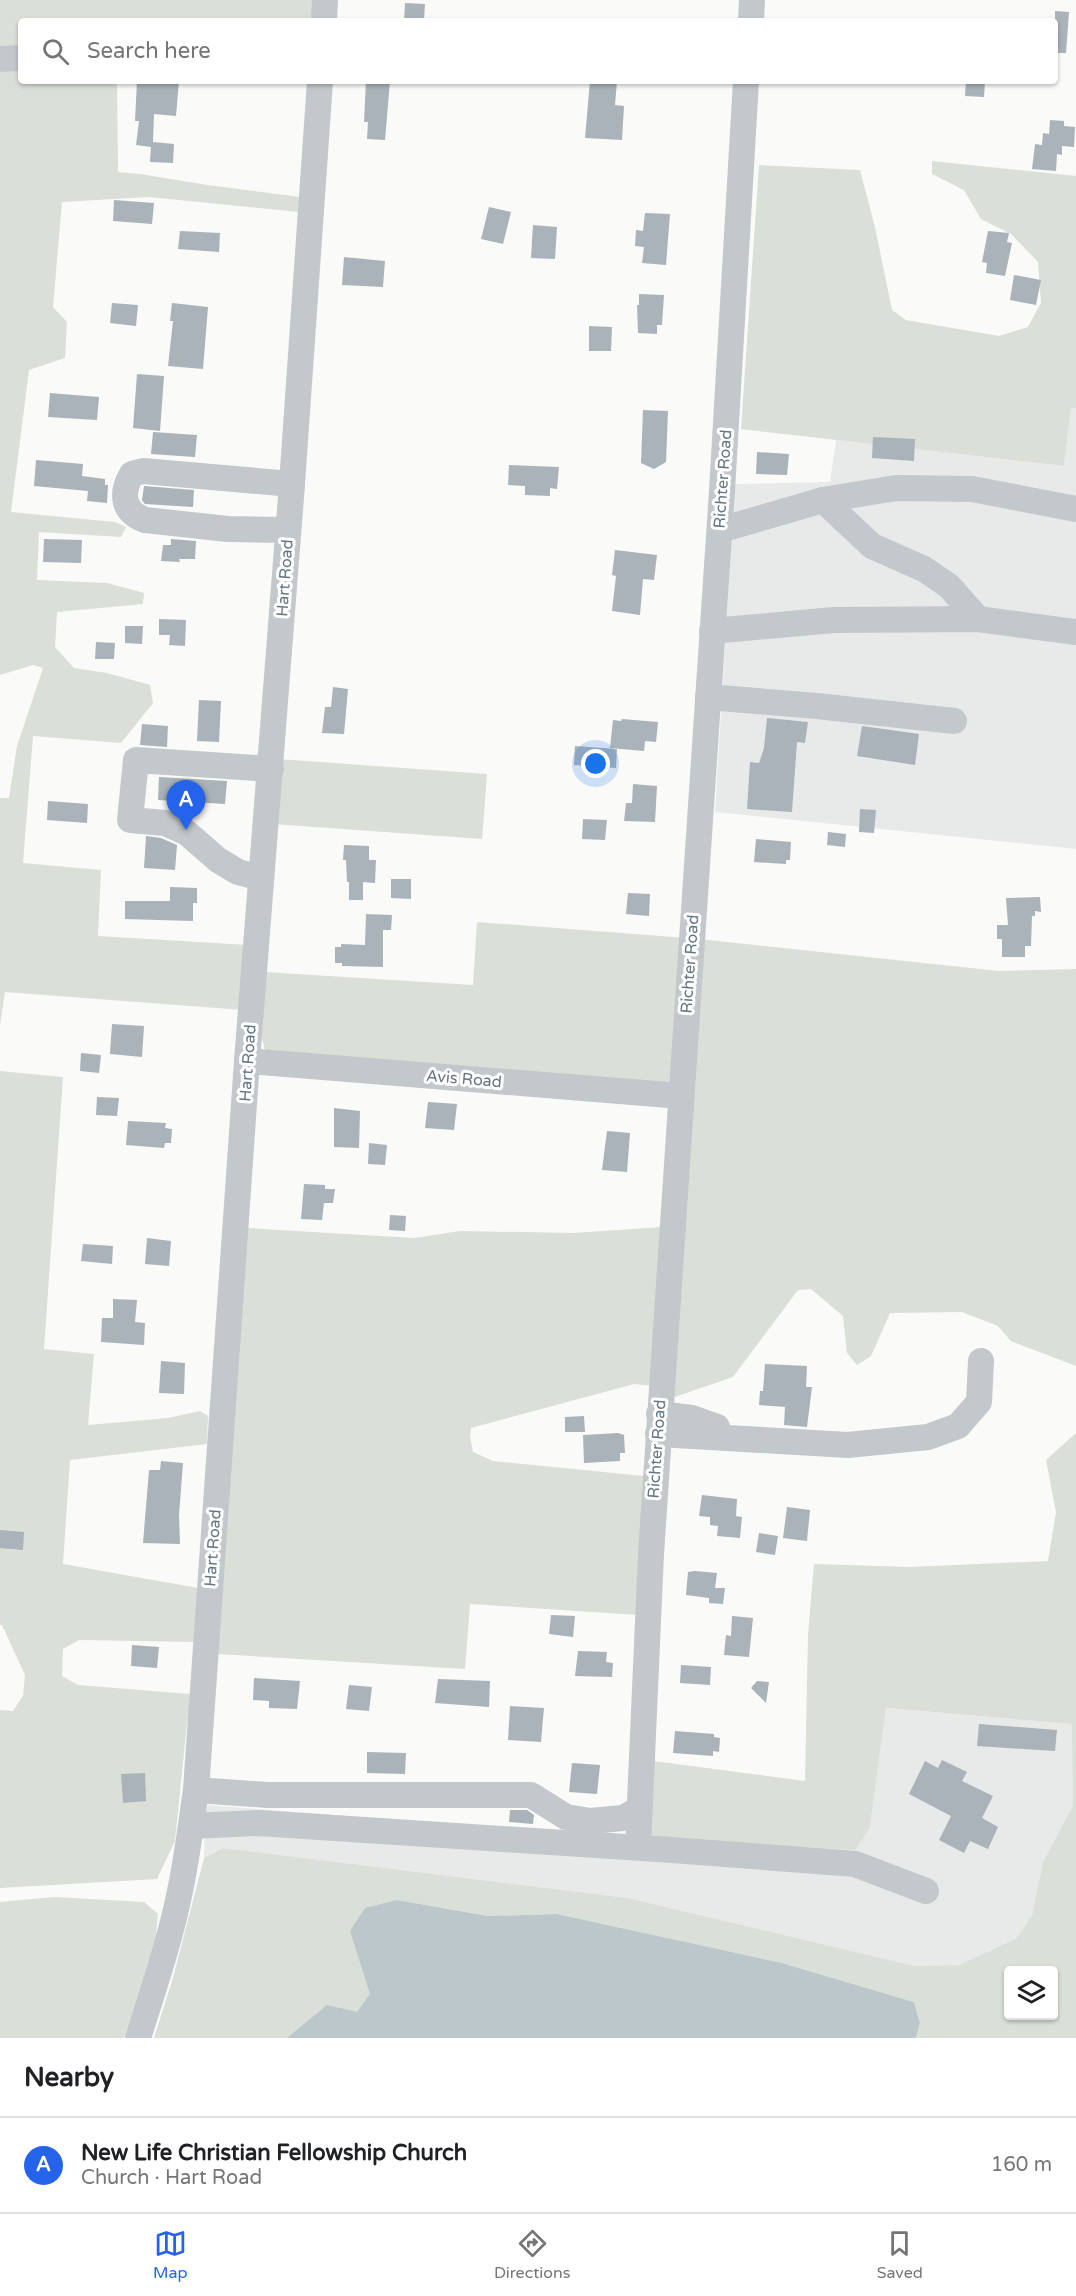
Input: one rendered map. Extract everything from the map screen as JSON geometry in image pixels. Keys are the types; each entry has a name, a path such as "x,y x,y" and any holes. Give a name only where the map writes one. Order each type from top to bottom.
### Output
{"street":[{"path":"324,18 325,0"},
{"path":"751,18 752,0"},
{"path":"0,59 18,58"},
{"name":"Hart Road","path":"138,2038 177,1905 192,1826 196,1790 320,84"},
{"name":"Richter Road","path":"638,1847 643,1701 659,1424 720,530 746,84"},
{"path":"288,530 228,529 145,520 133,516 124,496 126,484 132,474 143,471 292,484"},
{"path":"720,530 823,500 896,488 972,489 1076,509"},
{"path":"823,500 872,546 924,569 949,586 964,600 978,619"},
{"path":"712,631 834,620 978,619 1076,632"},
{"path":"708,697 817,706 954,722"},
{"path":"261,878 238,872 218,860 187,833 165,823 130,820 136,759 271,769"},
{"name":"Avis Road","path":"248,1061 681,1096"},
{"path":"659,1424 736,1438 848,1445 928,1437 958,1426 979,1402 981,1361"},
{"path":"196,1790 267,1795 531,1795 566,1817 590,1821 623,1818 639,1809"},
{"path":"192,1826 258,1823 638,1847 855,1864 926,1891"}],"shaded area":[{"path":"0,0 315,0 314,18 18,18 18,84 117,84 118,172 300,197 299,212 149,197 62,202 53,307 67,322 65,358 29,370 11,512 115,522 126,527 121,537 39,532 37,580 107,583 144,593 143,604 57,612 55,647 74,668 107,673 150,685 153,703 121,743 33,736 23,863 101,870 98,936 248,945 243,1010 5,992 0,1025 0,798 9,798 17,746 43,668 33,665 0,675"},
{"path":"932,161 1076,176 1076,408 1071,408 1064,466 741,429 759,165 860,170 875,227 892,310 906,320 999,336 1028,327 1041,303 1038,262 1011,234 981,219 964,190 932,174"},
{"path":"1071,408 1076,408 1076,849 715,812 735,484 830,482 836,440 1064,466"},
{"path":"278,759 487,774 482,839 273,824"},
{"path":"477,922 686,938 675,1084 265,1050 260,1031 264,972 473,985"},
{"path":"699,939 999,971 1076,969 1076,1366 1011,1341 998,1326 962,1312 890,1313 871,1356 857,1365 847,1353 843,1316 811,1289 798,1290 733,1377 672,1398"},
{"path":"0,1071 63,1077 44,1349 94,1354 88,1425 168,1418 200,1411 208,1416 207,1444 70,1460 63,1564 198,1588 195,1642 79,1640 63,1649 62,1676 78,1685 190,1694 192,1707 187,1723 175,1841 157,1879 0,1888 0,1710 13,1711 23,1696 25,1675 0,1625"},
{"path":"663,1227 653,1386 634,1384 471,1428 470,1436 473,1452 493,1461 644,1476 639,1615 470,1604 465,1669 217,1654 247,1228 414,1238 460,1231 573,1233"},
{"path":"1076,1433 1076,2038 916,2038 920,2023 914,2002 782,1963 557,1914 488,1916 397,1900 350,1930 371,1994 357,2012 304,2026 287,2038 154,2038 173,1978 204,1858 223,1848 628,1898 915,1966 959,1965 1017,1938 1032,1915 1043,1862 1073,1805 1072,1724 886,1708 870,1827 855,1850 646,1839 653,1761 805,1781 808,1635 814,1564 911,1567 1048,1561 1056,1512 1046,1460"},
{"path":"886,1708 1073,1724 1073,1805 1043,1862 1032,1915 1017,1938 959,1965 915,1966 628,1898 223,1848 204,1858 206,1805 646,1839 870,1827"},
{"path":"54,1897 144,1902 158,1914 155,1944 124,2038 0,2038 0,1902"},
{"path":"397,1900 488,1916 557,1914 782,1963 914,2002 920,2023 916,2038 287,2038 327,2005 357,2012 370,1994 350,1931 365,1908"}],"building":[{"path":"405,3 425,4 424,18 404,18"},
{"path":"1055,11 1069,12 1066,53 1058,53 1058,18 1055,18"},
{"path":"137,84 179,84 176,116 154,114 153,142 174,144 173,163 150,162 151,147 136,145 139,121 135,121"},
{"path":"366,84 390,84 385,140 367,139 368,122 364,122"},
{"path":"590,84 617,84 615,105 624,106 622,140 585,138"},
{"path":"966,84 985,84 984,97 965,96"},
{"path":"1050,120 1064,121 1064,126 1075,127 1074,147 1062,146 1062,155 1057,154 1056,171 1032,169 1035,144 1042,145 1043,133 1049,134"},
{"path":"114,200 154,203 152,224 113,221"},
{"path":"489,207 511,212 503,244 481,239"},
{"path":"645,213 670,214 666,265 642,263 644,247 635,246 636,230 643,231"},
{"path":"533,225 557,227 555,259 531,258"},
{"path":"180,231 220,233 219,252 178,249"},
{"path":"988,231 1009,233 1007,242 1012,243 1005,276 986,273 987,263 982,262"},
{"path":"344,257 385,261 383,287 342,285"},
{"path":"1014,275 1041,280 1036,305 1010,300"},
{"path":"639,294 664,295 662,325 657,325 657,334 638,333"},
{"path":"112,303 138,305 136,326 110,323"},
{"path":"172,303 208,307 203,369 168,366 173,321 170,321"},
{"path":"589,326 612,327 611,351 589,351"},
{"path":"137,374 164,376 160,431 133,428"},
{"path":"50,393 99,397 97,420 48,417"},
{"path":"643,410 668,411 666,462 654,469 641,463"},
{"path":"153,432 197,435 195,457 151,454"},
{"path":"873,437 915,439 914,461 872,458"},
{"path":"757,452 789,454 787,475 756,474"},
{"path":"36,460 83,464 82,476 105,479 105,485 108,485 107,503 87,501 88,491 34,486"},
{"path":"509,465 559,467 557,489 550,488 550,496 525,495 525,486 508,485"},
{"path":"144,486 194,490 193,507 145,504 142,500"},
{"path":"44,539 82,540 81,563 43,562"},
{"path":"171,539 196,541 195,559 179,559 180,562 161,561 163,545 171,545"},
{"path":"615,550 657,555 654,580 643,579 640,615 612,611 616,576 612,575"},
{"path":"159,619 186,620 185,646 169,645 170,635 159,635"},
{"path":"125,626 143,626 142,644 125,643"},
{"path":"96,642 115,643 114,659 95,659"},
{"path":"333,687 348,689 344,734 322,733 325,707 331,707"},
{"path":"199,700 221,701 219,742 197,741"},
{"path":"767,718 808,722 805,743 797,742 792,812 747,809 750,762 759,763 764,748"},
{"path":"622,719 658,722 656,742 645,741 644,751 610,748 613,720 621,721"},
{"path":"142,724 168,726 167,747 140,745"},
{"path":"862,726 919,734 915,765 857,756"},
{"path":"575,746 617,749 616,768 574,765"},
{"path":"159,777 227,781 225,804 158,800"},
{"path":"633,784 657,786 655,822 624,821 626,803 632,803"},
{"path":"48,801 88,804 87,823 47,820"},
{"path":"860,809 876,810 874,833 859,832"},
{"path":"583,819 607,820 605,840 582,839"},
{"path":"828,832 846,834 845,847 827,845"},
{"path":"146,836 161,838 177,845 175,870 144,868"},
{"path":"756,839 791,842 790,860 786,860 786,864 754,862"},
{"path":"344,845 369,846 369,860 376,860 375,883 363,882 363,900 349,900 346,860 343,860"},
{"path":"391,879 411,879 411,899 391,898"},
{"path":"170,887 197,888 197,903 193,903 193,921 125,919 125,901 170,901"},
{"path":"628,893 650,894 649,916 626,914"},
{"path":"1040,897 1041,912 1035,911 1035,916 1032,916 1031,946 1025,946 1025,957 1002,957 1002,939 997,939 997,925 1008,925 1006,898"},
{"path":"366,914 392,915 391,930 383,930 383,967 342,966 342,963 335,963 335,947 341,947 341,944 365,945"},
{"path":"112,1024 144,1026 142,1057 110,1054"},
{"path":"81,1053 101,1055 99,1073 80,1071"},
{"path":"97,1097 119,1098 117,1116 96,1115"},
{"path":"428,1102 457,1104 454,1130 425,1128"},
{"path":"334,1108 360,1111 359,1148 334,1147"},
{"path":"128,1121 166,1123 165,1128 172,1129 171,1143 165,1143 164,1148 126,1145"},
{"path":"607,1131 630,1133 627,1172 602,1170"},
{"path":"369,1143 387,1145 385,1165 368,1164"},
{"path":"304,1184 325,1185 325,1189 335,1189 333,1203 324,1203 322,1220 301,1219"},
{"path":"390,1215 406,1216 405,1231 389,1230"},
{"path":"147,1238 171,1241 169,1266 145,1264"},
{"path":"83,1244 113,1246 112,1264 81,1261"},
{"path":"113,1299 137,1300 135,1322 145,1323 144,1345 101,1342 102,1318 113,1318"},
{"path":"161,1361 185,1363 184,1394 159,1393"},
{"path":"765,1364 807,1366 806,1387 812,1387 807,1427 784,1425 785,1407 759,1405 760,1391 763,1391"},
{"path":"584,1416 585,1432 565,1432 565,1417"},
{"path":"618,1433 624,1435 625,1453 620,1453 620,1461 584,1463 583,1435"},
{"path":"161,1461 183,1463 179,1515 180,1544 143,1543 149,1470 160,1470"},
{"path":"702,1495 737,1499 736,1516 742,1517 740,1538 717,1536 718,1526 710,1525 710,1517 699,1516"},
{"path":"787,1507 810,1510 807,1541 783,1538"},
{"path":"0,1530 24,1532 23,1550 0,1548"},
{"path":"759,1533 778,1536 775,1555 756,1552"},
{"path":"688,1572 717,1573 715,1588 725,1588 723,1604 709,1603 709,1598 686,1595"},
{"path":"551,1615 575,1616 573,1637 549,1634"},
{"path":"732,1616 753,1618 749,1657 724,1655 726,1635 731,1636"},
{"path":"132,1645 159,1647 157,1668 131,1666"},
{"path":"578,1651 607,1652 606,1662 613,1663 612,1677 575,1676"},
{"path":"681,1665 711,1667 710,1685 680,1683"},
{"path":"254,1678 300,1681 297,1709 269,1708 269,1701 253,1700"},
{"path":"438,1679 490,1681 489,1707 435,1703"},
{"path":"757,1681 769,1682 766,1703 751,1688"},
{"path":"349,1685 372,1687 369,1711 346,1709"},
{"path":"510,1706 544,1708 541,1742 508,1740"},
{"path":"979,1724 1057,1730 1055,1751 977,1746"},
{"path":"675,1731 714,1734 714,1737 720,1738 719,1752 713,1751 713,1756 673,1753"},
{"path":"367,1752 406,1753 405,1774 367,1773"},
{"path":"942,1760 967,1772 962,1781 993,1796 982,1818 998,1827 988,1849 970,1841 964,1853 939,1840 951,1816 909,1794 925,1761 938,1768"},
{"path":"572,1763 600,1765 597,1794 569,1792"},
{"path":"145,1773 146,1801 123,1803 121,1774"},
{"path":"510,1810 527,1810 534,1815 533,1824 509,1822"}],"place":[{"name":"New Life Christian Fellowship Church","path":"186,830"}]}
